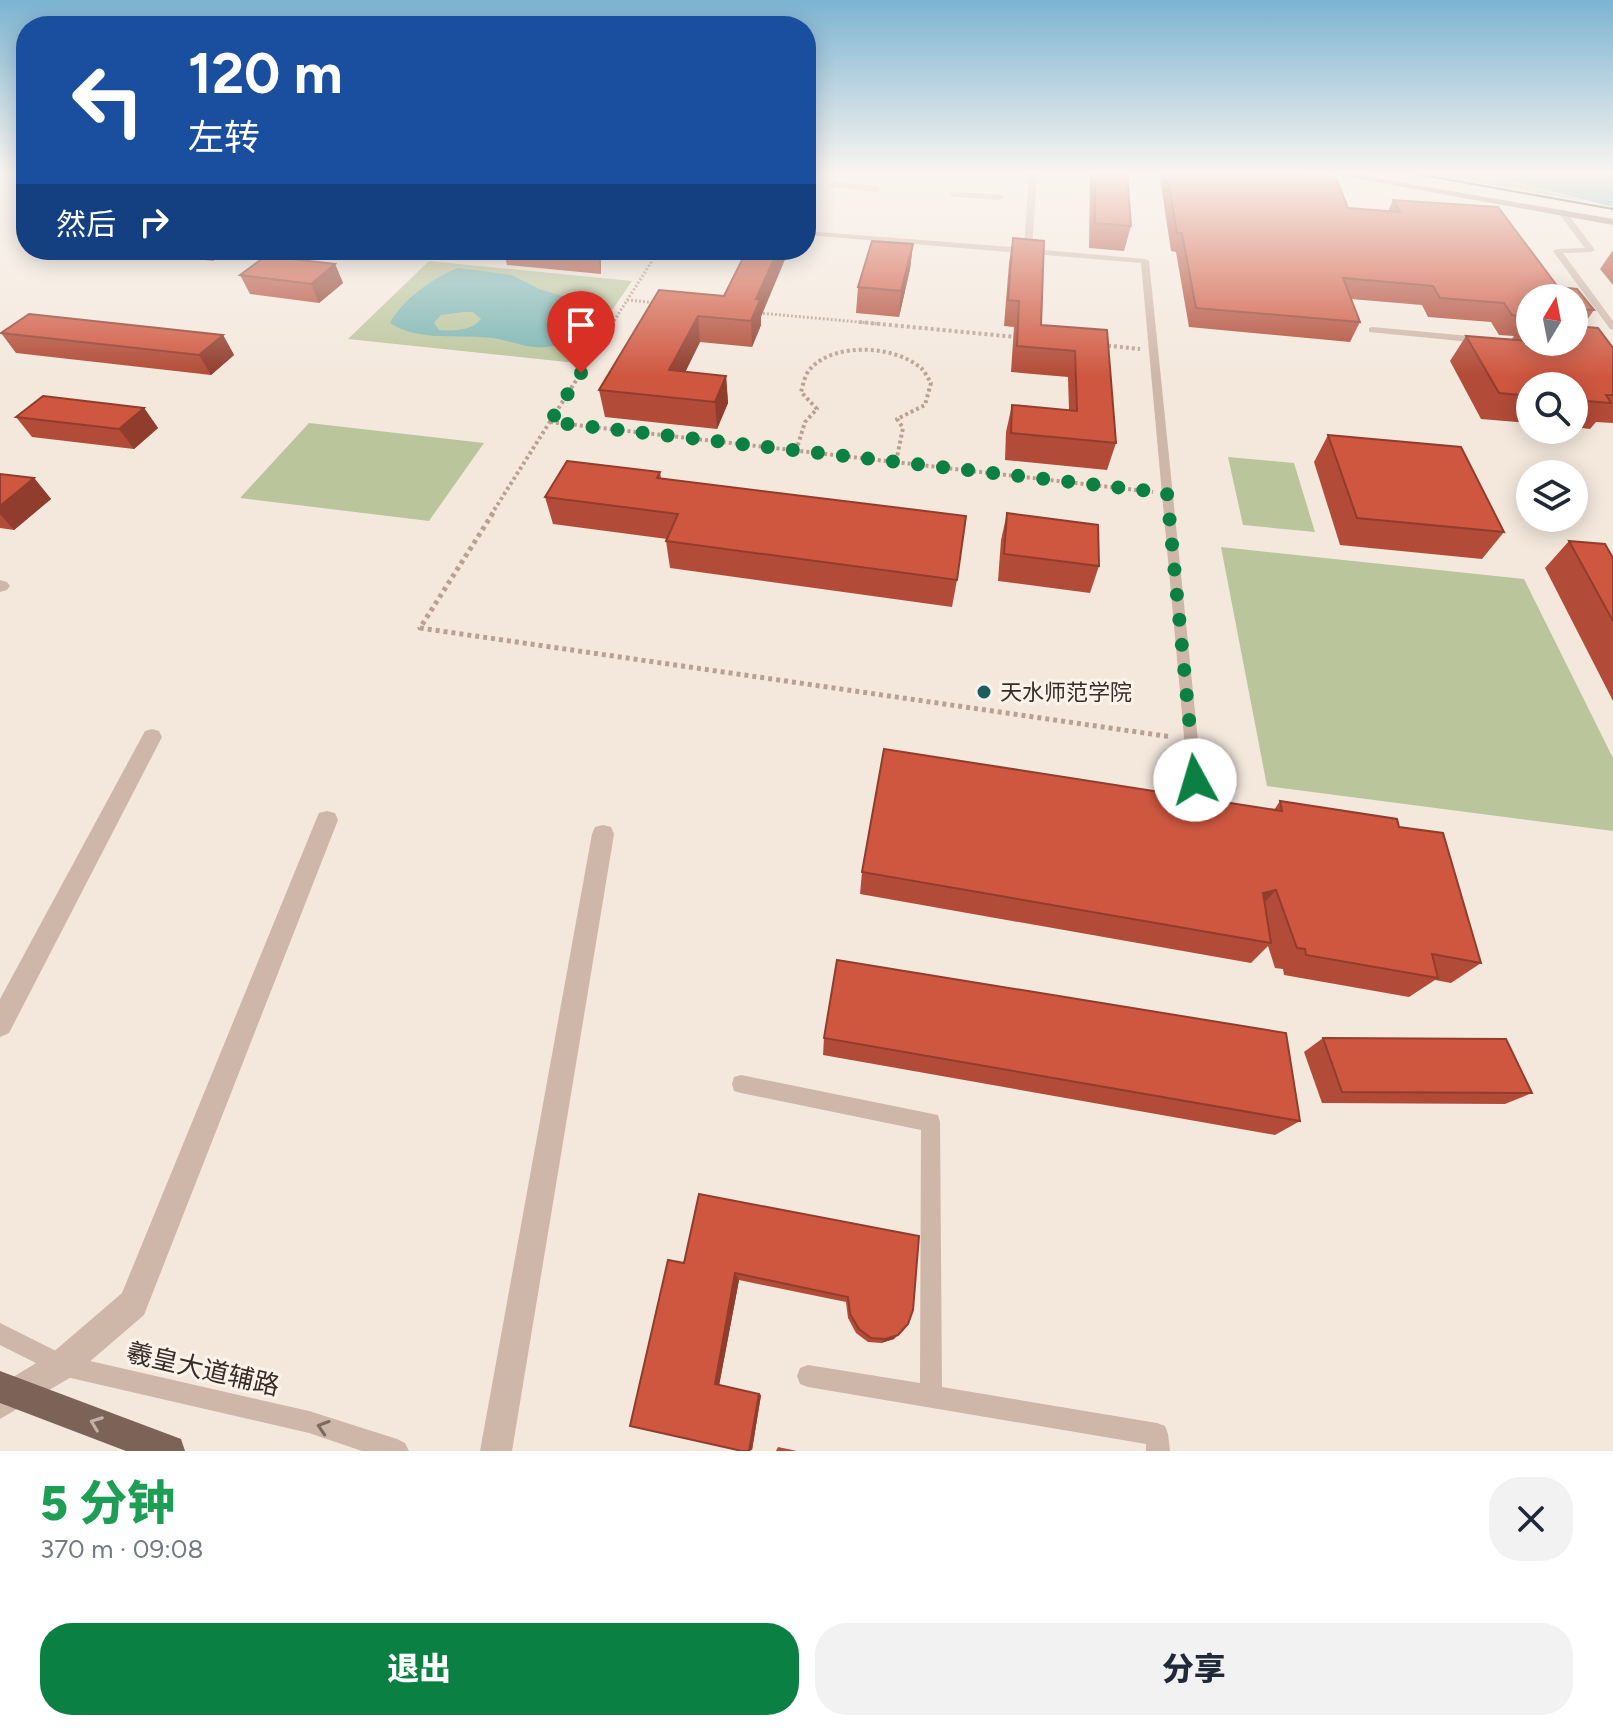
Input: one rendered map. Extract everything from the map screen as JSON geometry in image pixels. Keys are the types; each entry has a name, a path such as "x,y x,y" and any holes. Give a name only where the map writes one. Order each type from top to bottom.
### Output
{"main road":[{"path":"4,1394 169,1451"}],"street":[{"path":"0,1024 152,737"},
{"path":"4,1394 62,1365 133,1304 327,820"},
{"path":"496,1451 603,834"}],"lane":[{"path":"901,241 1145,261 1195,780"},
{"path":"1028,251 1029,241"},
{"path":"1584,241 1591,250 1557,251 1613,327"},
{"path":"1372,330 1493,341"},
{"path":"741,1084 931,1122 931,1396"},
{"name":"羲皇大道辅路","path":"0,1334 62,1365 309,1422 397,1451"},
{"path":"808,1376 1157,1434 1158,1451"}],"path":[{"path":"653,260 420,628 1191,740"},
{"path":"627,300 658,303"},
{"path":"751,312 1030,338"},
{"path":"1091,344 1153,350"},
{"path":"796,451 805,422 817,409 801,392 801,378 828,356 851,351 876,351 900,356 919,365 931,378 933,392 925,406 897,419 903,428 896,462"},
{"path":"550,422 1167,493"}],"green space":[{"path":"429,261 632,281 576,363 348,339"},
{"path":"309,423 484,443 429,521 240,498"},
{"path":"1228,457 1294,463 1315,532 1243,525"},
{"path":"1221,547 1524,579 1613,758 1613,831 1267,786"}],"water":[{"path":"458,268 512,275 539,289 572,299 582,307 563,340 546,347 493,338 413,333 390,323 410,298","holes":["473,312 481,319 467,328 439,330 434,323 441,315"]}],"building":[{"path":"872,241 913,244 901,291 858,287"},
{"path":"1013,241 1044,241 1041,325 1107,330 1116,443 1011,433 1012,405 1077,411 1075,351 1017,346 1019,301 1008,300"},
{"path":"1183,241 1523,241 1556,284 1516,284 1516,315 1512,315 1504,303 1440,298 1433,286 1343,278 1360,322 1196,308"},
{"path":"261,260 335,264 311,284 240,275"},
{"path":"742,260 774,260 756,299 760,300 751,321 698,316 669,370 726,376 715,402 599,390 659,290 724,296"},
{"path":"29,314 223,335 199,355 1,333"},
{"path":"1588,327 1598,328 1613,348 1613,395 1606,395 1611,403 1588,401 1588,372 1516,372 1516,395 1499,393 1466,336 1516,340 1516,356 1588,356"},
{"path":"43,396 144,408 119,429 16,417"},
{"path":"1328,435 1461,447 1504,532 1357,518"},
{"path":"567,461 660,472 657,478 966,516 957,580 666,541 678,514 545,497"},
{"path":"0,474 34,478 0,506"},
{"path":"1007,513 1098,525 1099,566 1004,554"},
{"path":"1569,541 1605,544 1613,558 1613,621"},
{"path":"884,749 1282,811 1280,801 1397,819 1399,827 1443,833 1481,963 1432,954 1438,978 1306,955 1305,949 1297,948 1276,890 1263,893 1271,943 862,872"},
{"path":"837,960 1286,1033 1300,1121 824,1038"},
{"path":"1323,1038 1506,1039 1532,1093 1342,1092"},
{"path":"699,1194 919,1236 913,1310 908,1324 898,1335 885,1339 871,1338 859,1329 850,1314 848,1297 735,1273 715,1384 759,1394 749,1451 630,1426 668,1260 684,1263"}],"place":[{"name":"天水师范学院","path":"984,692"}],"route":[{"path":"581,373 550,422 1167,493 1195,780"}]}
